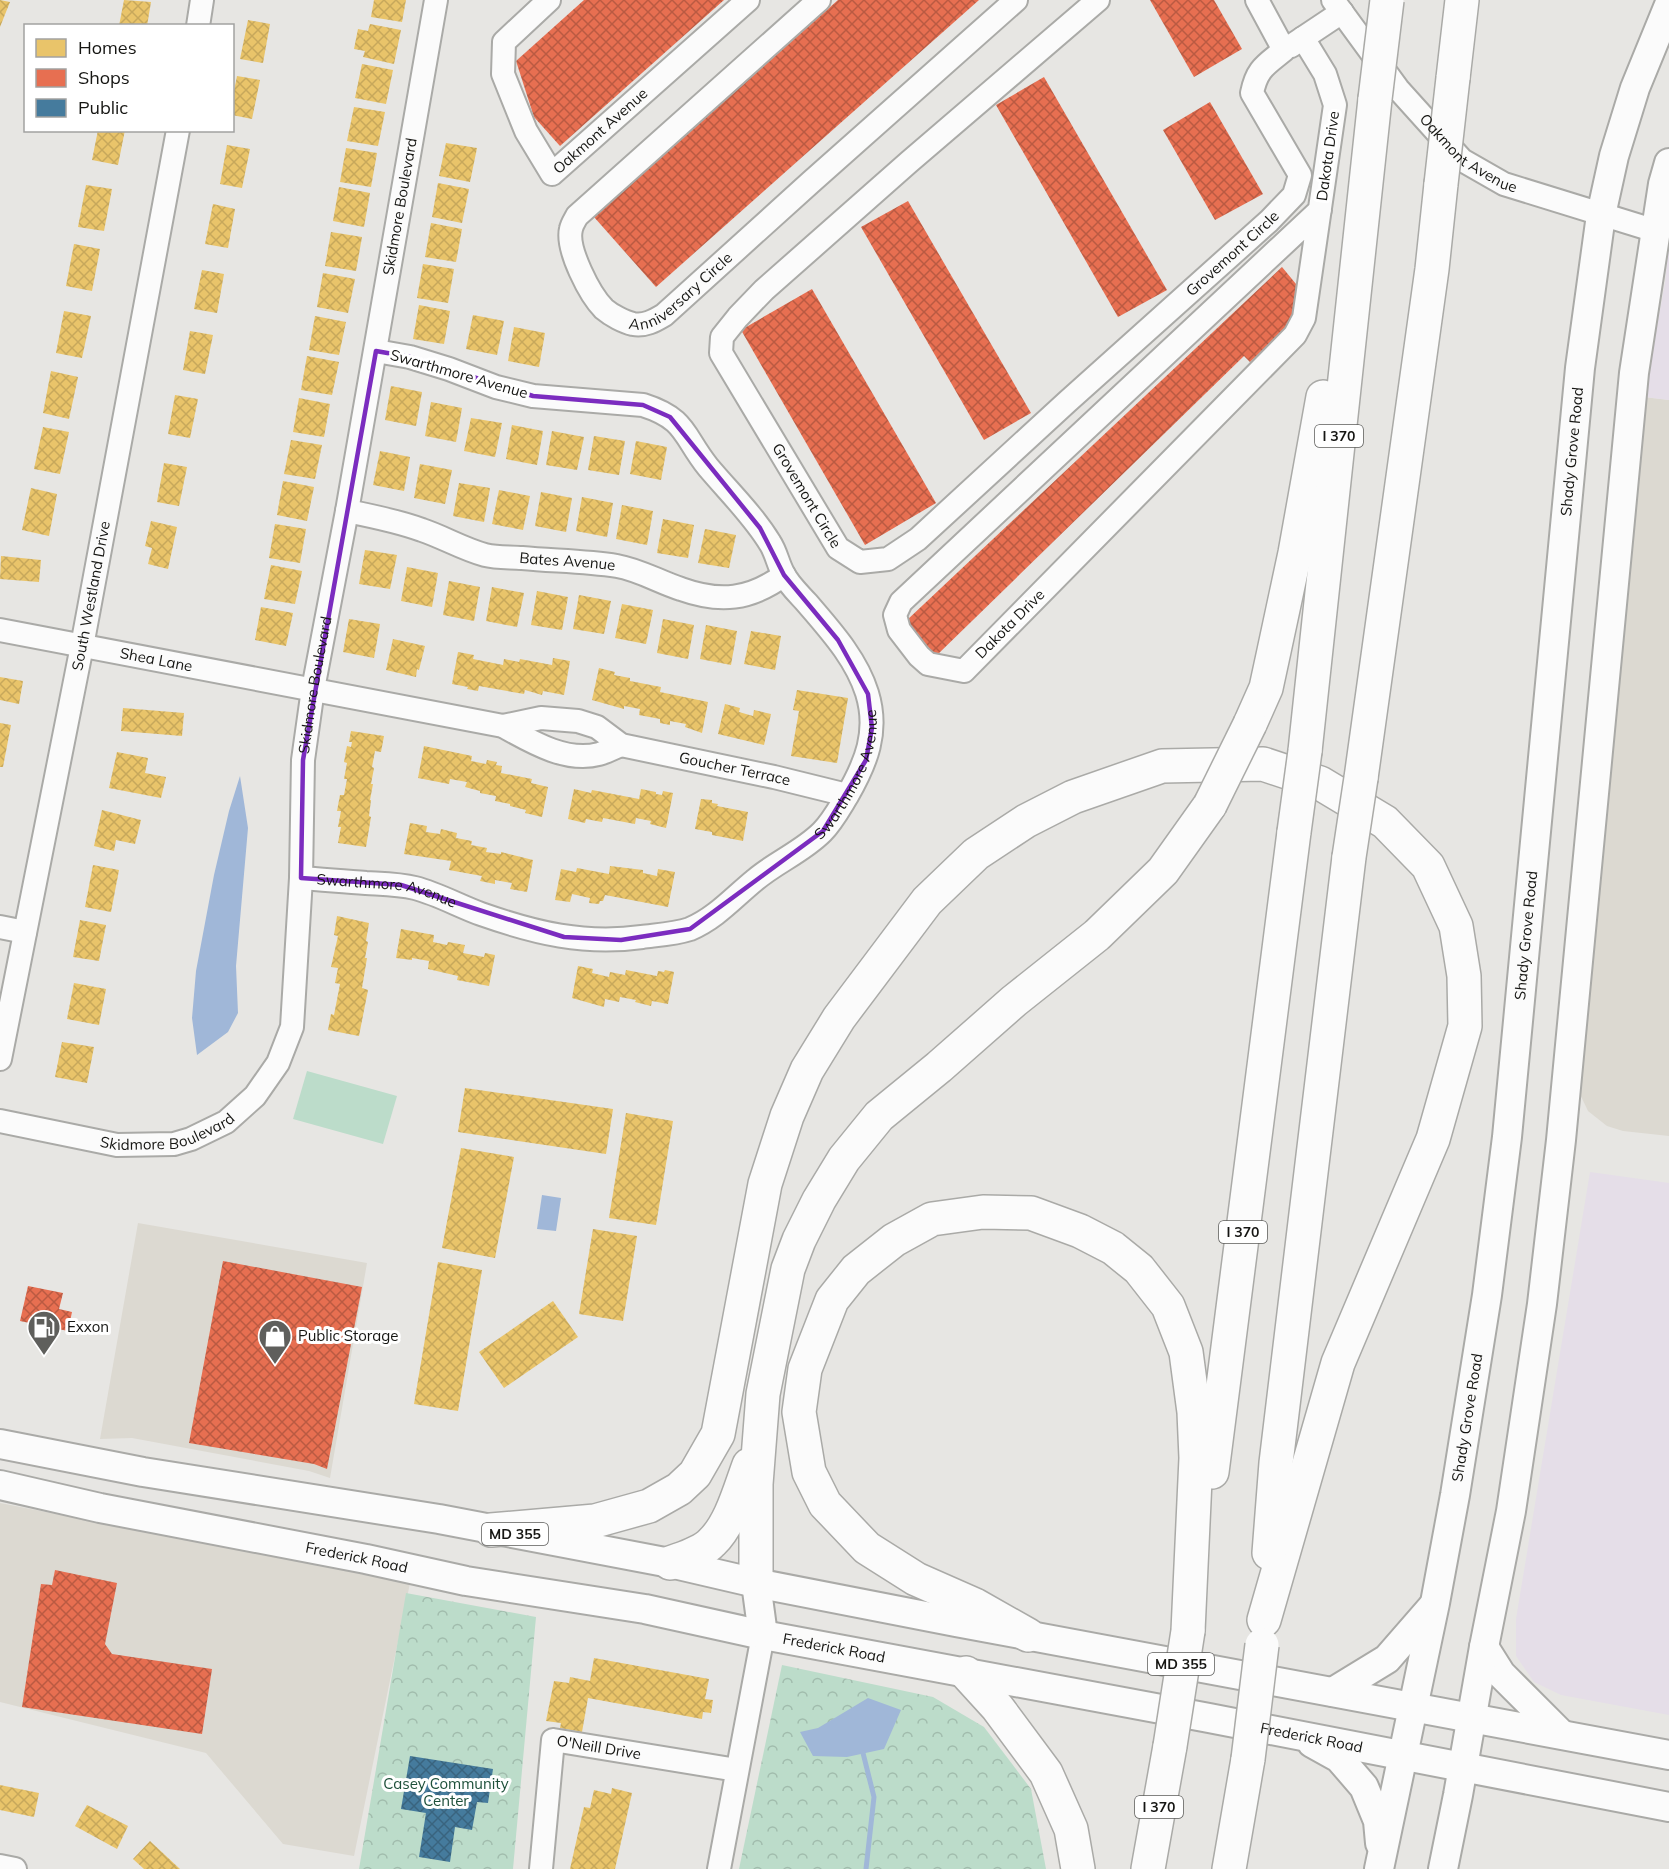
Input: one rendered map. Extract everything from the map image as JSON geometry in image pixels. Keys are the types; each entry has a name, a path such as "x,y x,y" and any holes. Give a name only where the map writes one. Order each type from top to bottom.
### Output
{"highway":[{"name":"I 370","path":"1148,1869 1170,1746 1216,1444 1305,751 1373,110 1387,0"},
{"path":"1229,1869 1248,1759 1263,1633 1276,1463 1348,857 1432,268 1462,0"},
{"path":"756,1583 756,1484 763,1394 788,1269 799,1240 819,1200 844,1159 879,1116 1014,1001 1106,927 1163,871 1210,805 1266,688 1294,553 1373,110"},
{"path":"491,1530 595,1521 617,1515 649,1506 679,1489 695,1474 718,1434 765,1185 787,1116 807,1070 839,1018 927,901 976,854 1026,821 1073,797 1162,766 1263,764 1320,783 1384,822 1428,866 1456,926 1464,976 1465,1026 1433,1139 1338,1363 1263,1633"},
{"path":"1028,1635 975,1605 916,1579 867,1548 825,1504 809,1472 799,1412 805,1369 832,1300 856,1270 894,1240 932,1219 983,1212 1031,1213 1080,1231 1113,1248 1139,1269 1168,1305 1186,1352 1194,1412 1196,1458 1188,1631"},
{"path":"670,1563 689,1556 712,1543 735,1504 760,1435"},
{"path":"966,1673 997,1707 1046,1773 1071,1829 1078,1869"}],"main road":[{"name":"Shady Grove Road","path":"1381,1863 1435,1603 1485,1307 1507,1137 1580,368 1602,215 1614,156 1635,88 1669,5"},
{"path":"1443,1869 1511,1510 1542,1304 1561,1140 1634,373 1663,184 1669,163"},
{"name":"MD 355","path":"0,1444 143,1472 379,1509 670,1563 756,1583 1669,1755"},
{"name":"Frederick Road","path":"0,1485 100,1508 366,1559 466,1581 645,1609 763,1635 1669,1807"},
{"path":"756,1583 763,1635"},
{"path":"1333,1692 1387,1659 1435,1603"},
{"path":"1484,1647 1501,1674 1561,1734"},
{"path":"1296,1735 1339,1758 1364,1787 1378,1821 1381,1863"}],"street":[{"path":"198,24 202,0"},
{"name":"Skidmore Boulevard","path":"0,1121 117,1144 174,1144 226,1122 255,1096 278,1063 292,1027 301,878 303,760 313,689 347,511 436,0"},
{"name":"Oakmont Avenue","path":"549,0 504,42 502,74 526,131 552,174 748,0"},
{"name":"Anniversary Circle","path":"819,0 577,216 571,229 571,243 590,289 605,309 634,324 651,322 664,315 1016,0"},
{"name":"Grovemont Circle","path":"1098,0 764,290 722,337 721,353 838,548 860,562 888,560 918,539 1073,396 1269,221 1294,195 1300,175 1252,93 1255,78 1264,66 1294,44 1337,6"},
{"path":"1257,0 1294,44"},
{"name":"Oakmont Avenue","path":"1337,6 1398,89 1462,160 1504,184 1656,231"},
{"name":"Dakota Drive","path":"1294,44 1325,74 1335,105 1320,210 1304,318 1295,335 964,670 928,664 899,630 895,615 901,602 1320,210"},
{"name":"South Westland Drive","path":"0,1059 82,646 178,132"},
{"name":"Swarthmore Avenue","path":"301,878 401,885 427,892 482,914 564,937 621,940 690,929 716,914 757,878 808,844 823,831 847,795 866,760 870,744 872,728 868,694 860,675 838,640 783,575 772,546 760,528 706,465 683,428 670,417 643,405 533,396 496,387 411,357 375,351"},
{"name":"Bates Avenue","path":"347,511 423,530 487,556 619,567 643,573 680,589 710,597 727,598 745,595 771,584 783,575"},
{"name":"Shea Lane","path":"0,630 313,689"},
{"name":"Goucher Terrace","path":"313,689 503,726 538,746 569,755 597,754 621,746"},
{"name":"Goucher Terrace","path":"503,726 541,718 578,721 597,727 621,746 774,777 847,795"},
{"path":"0,927 25,932"},
{"path":"719,1869 763,1635"},
{"name":"O'Neill Drive","path":"541,1869 553,1740 737,1770"},
{"path":"0,1866 15,1869"}],"highlighted area":[{"path":"376,351 410,357 533,396 643,405 670,417 760,528 784,575 838,640 868,694 872,728 866,760 823,831 690,929 621,940 564,937 401,885 301,878 303,760"}],"shaded area":[{"path":"1669,244 1669,400 1644,397 1665,283"},
{"path":"1644,397 1669,400 1669,1136 1623,1131 1607,1126 1588,1111 1578,1090"},
{"path":"1590,1172 1669,1183 1669,1715 1561,1695 1534,1682 1516,1656 1516,1619"},
{"path":"138,1223 367,1263 330,1478 309,1471 132,1438 100,1439"},
{"path":"0,1503 410,1583 354,1856 283,1844 206,1753 0,1702"}],"green space":[{"path":"307,1071 397,1096 383,1144 293,1119"},
{"name":"Casey Community Center","path":"406,1593 536,1617 513,1869 359,1869"},
{"path":"782,1665 933,1697 984,1727 1031,1789 1046,1869 739,1869"}],"water":[{"path":"240,776 248,828 236,966 238,1013 228,1032 197,1055 192,1018 196,971 214,875"},
{"path":"542,1195 561,1198 556,1231 537,1229"},
{"path":"868,1698 901,1710 884,1749 847,1757 813,1756 800,1732 818,1728"}],"building: Homes":[{"path":"0,0 10,2 0,27"},
{"path":"124,0 151,2 147,24 119,24"},
{"path":"374,0 406,0 402,22 371,17"},
{"path":"248,20 270,24 263,63 240,59"},
{"path":"370,24 401,30 394,64 363,57 365,51 354,49 358,29 368,31"},
{"path":"362,64 393,70 386,104 355,98"},
{"path":"237,76 260,80 252,119 234,115 234,91"},
{"path":"354,107 385,112 378,146 347,141"},
{"path":"98,132 125,132 118,165 92,160"},
{"path":"446,143 477,148 470,182 439,176"},
{"path":"227,145 250,149 242,188 220,184"},
{"path":"346,148 377,153 371,187 340,182"},
{"path":"438,183 469,189 462,223 432,217"},
{"path":"86,185 112,189 104,231 78,227"},
{"path":"339,187 370,193 364,227 333,221"},
{"path":"213,204 235,209 228,248 205,244"},
{"path":"431,223 462,229 456,262 425,257"},
{"path":"331,232 362,237 356,271 325,266"},
{"path":"74,244 100,249 92,291 66,286"},
{"path":"423,264 454,269 448,303 417,298"},
{"path":"202,270 224,274 217,313 194,309"},
{"path":"323,273 355,279 348,313 317,307"},
{"path":"419,305 450,311 444,344 413,339"},
{"path":"64,311 91,316 82,358 56,353"},
{"path":"473,315 504,321 497,355 466,349"},
{"path":"315,316 346,322 339,355 309,350"},
{"path":"514,327 545,333 539,367 508,361"},
{"path":"190,331 213,335 205,374 183,370"},
{"path":"307,356 339,362 332,395 301,390"},
{"path":"51,371 78,377 69,419 43,413"},
{"path":"391,386 422,392 416,426 385,420"},
{"path":"175,395 198,399 190,438 168,434"},
{"path":"299,398 330,404 324,437 293,432"},
{"path":"431,402 462,408 456,442 425,436"},
{"path":"471,418 502,423 495,457 464,451"},
{"path":"512,425 543,431 537,465 506,459"},
{"path":"43,427 69,432 60,474 34,469"},
{"path":"552,431 584,437 577,470 546,465"},
{"path":"594,436 625,441 619,475 588,470"},
{"path":"291,440 322,445 315,479 284,474"},
{"path":"636,441 667,447 661,480 630,474"},
{"path":"380,451 410,457 404,491 373,485"},
{"path":"164,463 187,467 179,506 157,502"},
{"path":"420,464 452,470 445,504 414,498"},
{"path":"283,481 314,487 307,521 277,515"},
{"path":"459,483 490,488 484,522 453,516"},
{"path":"31,488 57,494 49,536 22,530"},
{"path":"499,490 530,496 523,530 492,524"},
{"path":"541,492 572,498 566,532 535,526"},
{"path":"582,497 613,503 607,537 576,531"},
{"path":"622,505 653,511 647,545 616,539"},
{"path":"663,519 694,525 688,558 657,553"},
{"path":"151,521 177,527 168,569 148,564 152,548 145,546"},
{"path":"275,524 306,529 300,563 269,558"},
{"path":"705,529 736,535 729,568 698,563"},
{"path":"365,550 397,555 390,589 359,584"},
{"path":"1,556 41,560 39,582 0,579"},
{"path":"271,565 302,571 295,604 264,599"},
{"path":"407,567 438,573 432,607 401,601"},
{"path":"449,581 480,587 474,621 443,615"},
{"path":"492,587 524,593 517,627 486,621"},
{"path":"537,591 568,597 562,630 531,625"},
{"path":"579,595 611,601 604,634 573,629"},
{"path":"622,604 653,610 646,644 615,638"},
{"path":"261,607 293,613 286,646 255,640"},
{"path":"349,619 380,624 374,658 343,652"},
{"path":"663,619 694,625 688,659 657,653"},
{"path":"706,625 737,631 731,665 700,659"},
{"path":"751,631 781,636 775,670 744,664"},
{"path":"393,639 425,646 416,677 386,670"},
{"path":"458,652 474,655 473,659 503,665 504,659 519,662 520,659 552,665 553,658 570,661 564,695 543,691 542,695 525,690 524,694 479,686 478,691 452,684"},
{"path":"599,668 615,672 614,675 630,678 630,681 661,687 660,692 708,702 702,733 685,727 686,724 670,721 670,725 660,723 660,719 639,715 640,709 624,706 624,709 592,700"},
{"path":"0,677 23,681 19,704 0,700"},
{"path":"797,690 848,698 837,763 791,756 799,711 793,710"},
{"path":"725,704 740,708 739,712 753,716 754,710 771,714 764,745 718,734"},
{"path":"123,708 184,713 182,736 121,731"},
{"path":"0,723 11,725 3,767 0,767"},
{"path":"351,731 384,736 381,752 375,751 372,767 374,768 369,816 371,817 366,847 338,843 341,811 337,811 340,795 344,795 347,779 344,779 347,763 344,762 347,746 351,747 352,742 349,742"},
{"path":"424,746 472,756 471,761 486,764 487,760 497,762 496,765 502,766 501,773 532,779 531,783 548,787 542,817 525,813 526,810 510,806 510,804 495,801 496,796 465,787 467,782 450,779 449,784 418,778"},
{"path":"117,752 148,758 145,773 166,777 161,798 109,788"},
{"path":"574,789 639,799 641,789 662,795 663,791 673,793 666,828 650,824 651,821 636,818 635,824 603,818 602,822 586,819 585,823 568,819"},
{"path":"701,799 712,800 712,803 718,804 717,806 748,812 743,841 695,829"},
{"path":"102,810 141,820 135,844 116,840 114,851 94,846"},
{"path":"410,823 427,826 426,832 440,834 441,829 457,833 456,838 472,841 471,845 487,848 486,852 501,854 501,852 533,860 527,892 510,889 512,883 495,880 495,884 480,881 482,876 449,870 451,861 404,854"},
{"path":"93,865 119,870 111,912 85,907"},
{"path":"610,866 643,870 643,873 657,876 658,869 675,872 668,907 605,895 599,904 589,903 590,898 572,894 570,902 555,900 561,869 576,872 577,868 609,874"},
{"path":"337,916 369,923 362,988 368,990 359,1036 328,1030 331,1014 334,1015 340,984 335,983 338,968 331,967 338,936 334,935"},
{"path":"80,920 106,925 99,961 73,957"},
{"path":"401,929 434,935 433,942 465,945 463,953 484,957 485,953 495,955 489,986 457,980 458,976 428,969 429,961 396,958"},
{"path":"578,966 593,969 592,973 609,977 610,972 625,975 626,970 657,976 658,971 674,972 668,1004 652,1001 651,1006 620,997 619,1002 605,999 604,1007 572,998"},
{"path":"74,983 106,989 99,1025 67,1019"},
{"path":"62,1042 94,1047 87,1083 55,1077"},
{"path":"465,1088 613,1109 606,1154 458,1132"},
{"path":"626,1113 673,1121 656,1225 609,1218"},
{"path":"461,1148 514,1157 495,1258 442,1248"},
{"path":"593,1229 637,1236 623,1321 579,1314"},
{"path":"438,1262 482,1270 458,1411 414,1404"},
{"path":"553,1301 578,1337 504,1388 479,1352"},
{"path":"594,1658 709,1679 705,1699 713,1700 711,1713 703,1712 702,1719 588,1698 582,1732 560,1728 561,1723 546,1721 554,1681 569,1683 570,1677 590,1681"},
{"path":"0,1785 39,1793 34,1817 0,1810"},
{"path":"612,1788 632,1793 615,1869 570,1869 584,1807 590,1808 594,1790 611,1794"},
{"path":"87,1805 128,1826 117,1849 75,1826"},
{"path":"150,1841 180,1869 144,1869 133,1859"}],"building: Shops":[{"path":"584,0 724,0 560,146 534,117 516,61"},
{"path":"838,0 979,0 656,287 594,217"},
{"path":"1150,0 1214,0 1242,49 1194,77"},
{"path":"1044,77 1167,290 1118,317 996,105"},
{"path":"1210,102 1263,194 1215,220 1163,130"},
{"path":"908,201 1031,413 984,440 861,227"},
{"path":"1282,267 1296,284 1293,322 1250,362 1244,356 936,656 906,621"},
{"path":"812,289 936,503 865,545 741,330"},
{"name":"Public Storage","path":"223,1261 362,1287 327,1469 314,1464 189,1443"},
{"path":"28,1286 63,1293 59,1309 72,1312 68,1331 20,1321"},
{"path":"55,1570 117,1583 105,1644 112,1654 212,1669 202,1734 22,1707 41,1584 52,1585"}],"building: Public":[{"name":"Casey Community Center","path":"410,1756 493,1769 488,1803 477,1802 472,1830 455,1827 450,1862 419,1857 426,1813 401,1809"}],"waterway":[{"path":"863,1753 874,1797 866,1869"}],"place":[{"name":"Exxon","path":"44,1356"},
{"name":"Public Storage","path":"275,1365"}]}
